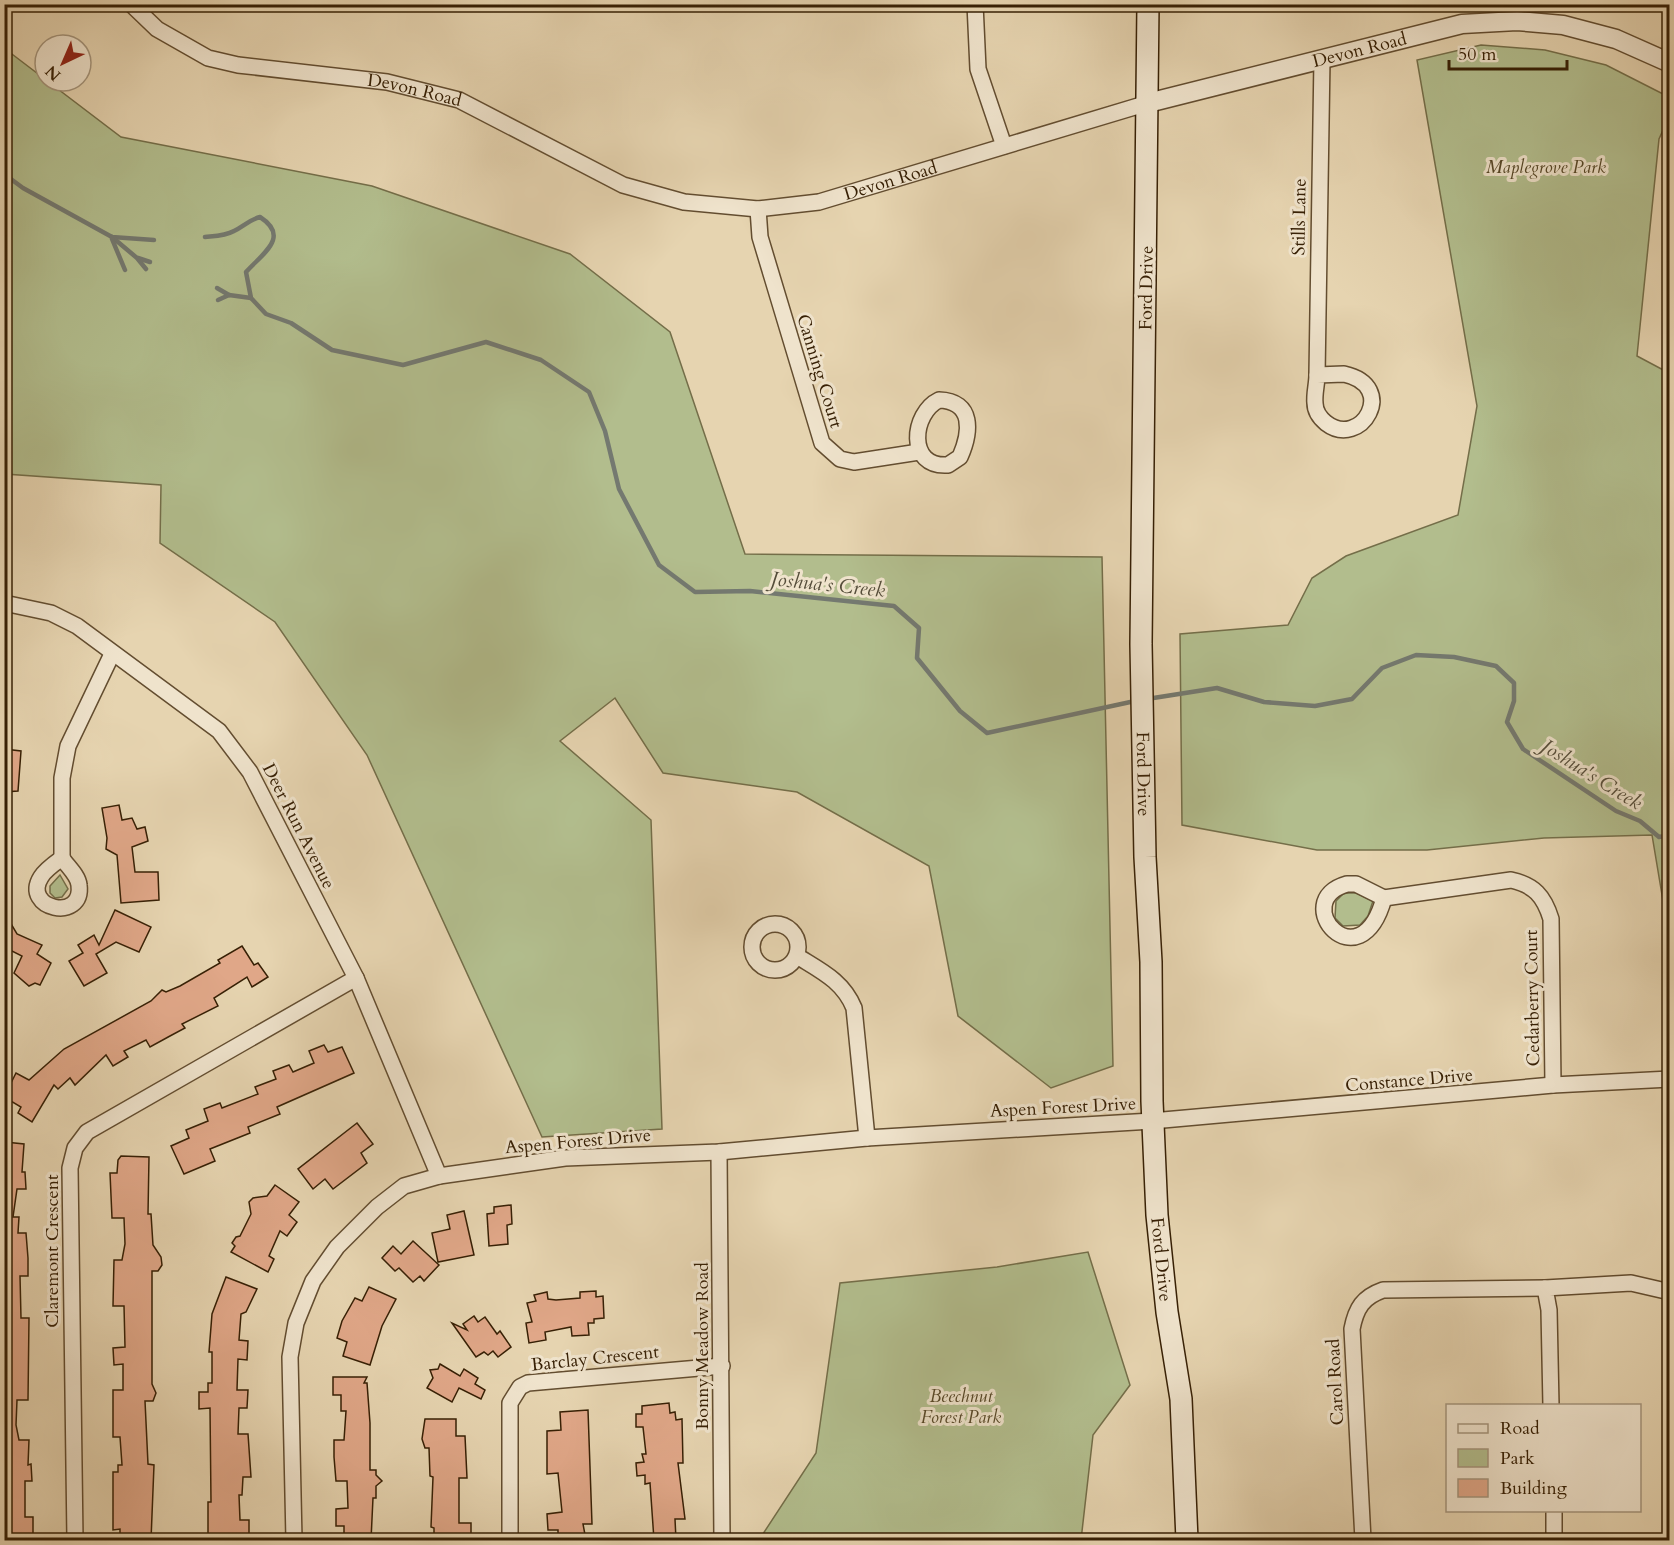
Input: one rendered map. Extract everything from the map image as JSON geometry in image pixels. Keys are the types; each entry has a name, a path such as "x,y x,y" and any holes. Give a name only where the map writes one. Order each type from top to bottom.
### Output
{"main road":[{"name":"Ford Drive","path":"1148,4 1141,644 1145,857 1151,962 1152,1121 1164,1280 1181,1399 1187,1540"}],"street":[{"name":"Devon Road","path":"131,4 157,29 208,58 238,64 387,82 459,100 623,185 684,202 758,209 819,202 1148,103 1462,24 1516,21 1563,25 1616,39 1670,63"},
{"path":"975,4 978,69 1004,146"},
{"name":"Stills Lane","path":"1317,375 1322,59"},
{"name":"Canning Court","path":"758,209 760,237 822,443 840,459 854,462 919,452"},
{"name":"Deer Run Avenue","path":"4,603 24,605 68,621 219,731 232,747 250,772 356,978 439,1176"},
{"path":"62,858 62,778 68,746 112,654"},
{"name":"Cedarberry Court","path":"1384,898 1511,880 1526,883 1536,890 1546,903 1551,919 1553,1085"},
{"path":"797,956 836,981 848,993 854,1008 867,1138"},
{"name":"Claremont Crescent","path":"75,1540 70,1168 75,1148 87,1132 356,978"},
{"name":"Constance Drive","path":"1152,1121 1553,1085 1670,1079"},
{"name":"Aspen Forest Drive","path":"294,1540 290,1357 300,1312 313,1281 337,1247 356,1226 405,1186 439,1176 565,1158 719,1152 867,1138 1152,1121"},
{"name":"Bonny Meadow Road","path":"719,1152 722,1540"},
{"name":"Carol Road","path":"1363,1540 1352,1329 1360,1303 1371,1294 1383,1290 1545,1288 1631,1283 1670,1292"},
{"path":"1545,1288 1549,1310 1551,1404"},
{"name":"Barclay Crescent","path":"510,1540 510,1403 520,1387 528,1383 722,1366"},
{"path":"1554,1512 1554,1540"}],"green space":[{"name":"Maplegrove Park","path":"1481,45 1545,50 1606,65 1669,97 1669,117 1659,139 1637,356 1669,373 1669,937 1652,835 1544,838 1427,850 1317,850 1182,825 1180,634 1288,625 1312,578 1346,556 1458,515 1477,406 1417,60"},
{"path":"4,48 33,70 33,93 63,93 121,137 372,186 570,254 670,332 745,554 1102,557 1113,1066 1051,1088 958,1016 929,866 797,792 663,773 615,698 560,741 651,820 662,1129 542,1137 367,755 275,622 160,543 161,485 5,474"},
{"path":"60,875 68,889 62,897 55,898 50,893 50,886"},
{"path":"1344,893 1356,893 1373,901 1368,916 1360,925 1343,926 1335,918 1336,901"},
{"name":"Beechnut Forest Park","path":"1088,1252 1130,1385 1093,1435 1081,1540 759,1540 816,1453 840,1283 997,1267"}],"building":[{"path":"4,749 21,751 18,791 4,792"},
{"path":"119,805 122,820 132,818 137,829 145,827 148,841 132,847 135,872 158,872 159,900 121,903 117,855 106,849 107,838 102,808"},
{"path":"115,910 151,927 139,952 116,942 96,954 107,973 84,986 69,961 83,953 78,945 94,935 99,945"},
{"path":"4,912 17,934 42,945 37,954 51,963 40,985 35,983 29,986 14,973 22,956 4,947"},
{"path":"242,946 254,965 258,963 268,977 252,987 247,977 214,998 218,1006 182,1024 185,1028 150,1047 146,1040 124,1051 128,1057 113,1066 106,1055 75,1085 70,1078 58,1089 54,1085 32,1122 18,1113 21,1107 4,1097 16,1073 29,1080 64,1049 151,1001 162,990 166,992 180,986 220,963 218,960"},
{"path":"324,1045 328,1052 342,1047 354,1073 277,1107 280,1114 248,1127 250,1133 210,1149 215,1161 184,1174 171,1146 189,1138 186,1130 208,1121 204,1109 220,1103 222,1108 258,1094 255,1087 276,1079 273,1071 289,1065 293,1072 314,1063 309,1051"},
{"path":"357,1123 373,1144 361,1153 367,1163 333,1189 325,1179 313,1189 298,1169"},
{"path":"5,1142 24,1144 22,1172 25,1172 26,1189 17,1189 13,1217 19,1217 18,1233 26,1233 28,1258 28,1276 20,1276 21,1318 29,1318 28,1400 17,1400 16,1425 19,1440 29,1440 28,1465 31,1464 32,1481 25,1481 25,1517 33,1517 33,1535 25,1535 25,1538 4,1538"},
{"path":"121,1156 149,1157 148,1214 151,1214 153,1245 161,1257 162,1265 158,1271 152,1271 152,1384 156,1393 153,1401 145,1401 148,1464 154,1465 151,1540 120,1540 120,1529 113,1530 113,1472 118,1472 118,1465 122,1465 120,1437 113,1437 113,1390 123,1390 123,1364 114,1365 113,1348 125,1347 124,1306 113,1306 114,1260 122,1260 125,1244 124,1218 112,1218 110,1173 117,1173 118,1160"},
{"path":"275,1185 299,1202 289,1215 297,1222 287,1236 280,1231 269,1256 274,1259 268,1272 231,1252 235,1246 232,1243 236,1237 240,1236 251,1214 249,1202 253,1198 267,1196"},
{"path":"511,1205 512,1224 507,1225 508,1244 489,1246 487,1214 494,1213 494,1207"},
{"path":"464,1211 474,1255 438,1262 432,1233 450,1229 447,1215"},
{"path":"413,1241 439,1265 424,1281 420,1276 413,1282 399,1268 395,1271 382,1258 393,1246 401,1254"},
{"path":"226,1277 257,1289 246,1312 241,1314 239,1340 248,1341 247,1360 238,1359 237,1390 248,1390 247,1408 239,1408 238,1434 248,1434 251,1477 243,1477 242,1495 239,1495 240,1520 249,1520 249,1537 208,1536 208,1502 211,1502 210,1408 199,1409 199,1392 208,1392 208,1383 212,1383 212,1352 209,1352 212,1314"},
{"path":"369,1287 396,1299 382,1326 370,1365 343,1356 347,1342 337,1338 342,1321 355,1298 362,1301"},
{"path":"596,1291 596,1297 603,1296 604,1318 594,1319 594,1323 588,1323 589,1335 572,1336 571,1327 545,1332 546,1340 529,1343 526,1323 532,1322 527,1303 536,1301 534,1295 547,1292 548,1299 556,1300 580,1298 580,1292"},
{"path":"474,1316 478,1322 485,1317 497,1334 500,1331 511,1347 498,1357 493,1351 488,1355 484,1352 476,1357 452,1323 467,1330 463,1324"},
{"path":"440,1364 460,1376 464,1369 478,1378 475,1384 485,1390 481,1399 459,1388 452,1402 427,1388 433,1378 430,1370 438,1369"},
{"path":"333,1377 367,1377 364,1383 367,1383 370,1423 370,1470 376,1470 376,1475 382,1481 376,1486 376,1498 373,1498 371,1540 344,1540 344,1526 336,1526 336,1509 348,1508 347,1481 336,1481 334,1457 334,1440 344,1440 346,1411 341,1411 341,1395 333,1395"},
{"path":"669,1403 670,1413 675,1412 676,1420 682,1419 683,1463 678,1463 685,1519 675,1519 676,1540 654,1540 650,1483 645,1484 645,1475 637,1476 636,1463 644,1462 642,1454 646,1454 643,1427 636,1427 636,1414 642,1414 642,1406"},
{"path":"588,1410 592,1524 583,1524 586,1540 558,1540 558,1530 548,1530 547,1514 562,1512 558,1473 547,1474 547,1431 561,1430 560,1412"},
{"path":"425,1419 456,1419 456,1436 465,1436 467,1478 459,1478 459,1523 471,1523 471,1540 453,1540 452,1536 434,1537 434,1528 431,1527 433,1477 430,1476 429,1448 425,1448 422,1439"}],"waterway":[{"name":"Joshua's Creek","path":"4,174 23,188 112,237 154,240"},
{"name":"Joshua's Creek","path":"205,237 231,233 260,217 269,224 273,232 271,245 246,272 251,298 266,314 291,323 332,350 403,365 486,342 541,360 589,392 605,431 619,489 659,565 695,592 750,591 894,606 919,628 917,658 960,711 987,733 1135,701"},
{"path":"112,237 137,258 146,269"},
{"path":"112,239 125,270"},
{"path":"138,258 150,262"},
{"path":"217,288 229,295"},
{"path":"218,300 229,295 251,298"},
{"name":"Joshua's Creek","path":"1147,699 1217,688 1264,702 1315,706 1352,699 1382,668 1416,655 1454,657 1496,666 1514,683 1514,701 1507,722 1523,749 1616,811 1640,821 1659,837 1670,835"}]}
